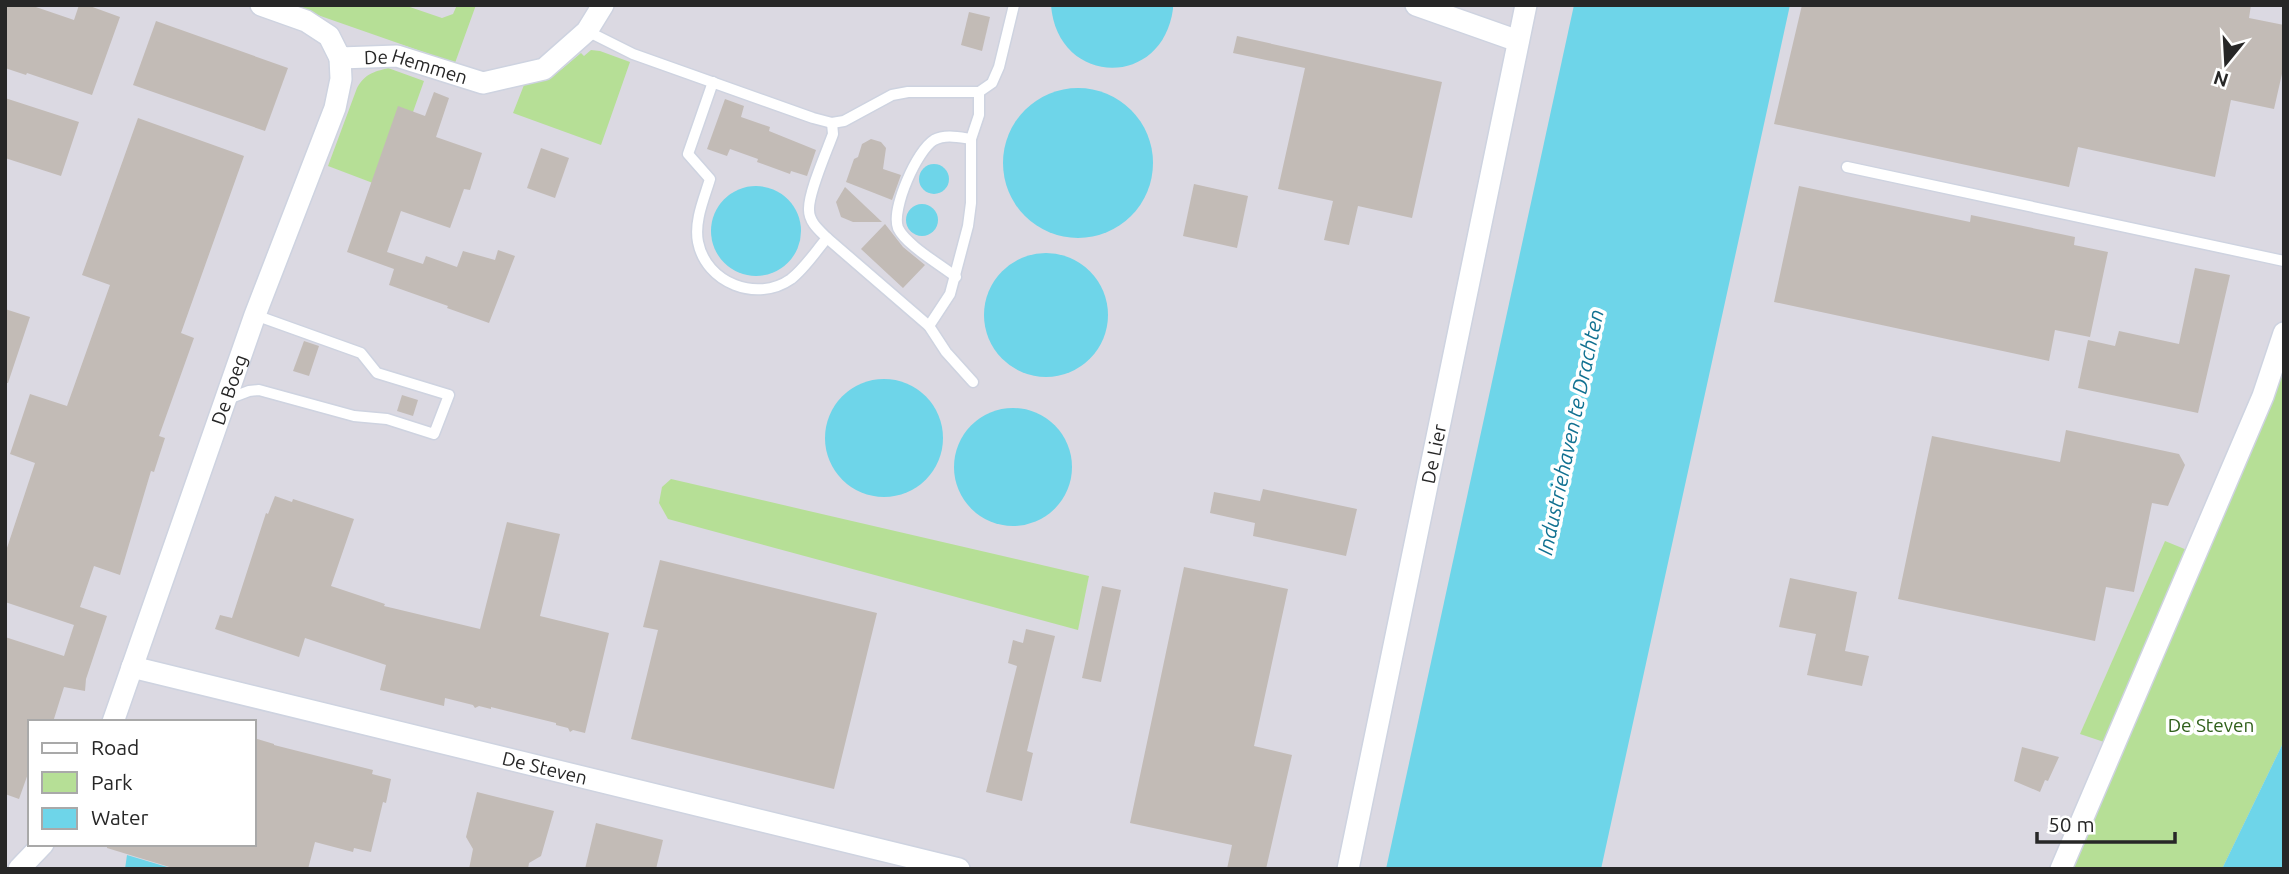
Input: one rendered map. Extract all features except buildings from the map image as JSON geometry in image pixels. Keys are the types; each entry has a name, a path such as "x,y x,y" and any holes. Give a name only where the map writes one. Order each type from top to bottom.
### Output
{"street":[{"name":"De Hemmen","path":"261,5 306,21 329,36 340,58 397,56 483,83 544,69 587,31 603,5"},
{"path":"1416,5 1517,41"},
{"name":"De Lier","path":"1348,869 1526,5"},
{"name":"De Boeg","path":"114,720 255,315 335,108 341,79 340,58"},
{"path":"2060,869 2263,396 2284,333"},
{"name":"De Steven","path":"132,667 959,869"},
{"path":"19,869 41,846"}],"lane":[{"path":"587,31 633,54 832,123 844,121 891,95 979,92 992,83 999,67 1014,5"},
{"path":"713,82 688,154 710,179 697,227 702,256 710,269 734,286 764,290 791,278 827,238"},
{"path":"929,326 943,308 956,277 968,226 971,203 971,139 979,115 979,92"},
{"path":"832,123 833,134 810,198 808,211 814,225 929,326 946,352 973,382"},
{"path":"956,277 908,240 897,226 897,215 907,181 925,146 941,137 971,139"},
{"path":"1847,167 2284,261"},
{"path":"225,400 259,390 354,416 387,419 435,434 449,395 377,373 361,353 255,315"}],"shaded area":[{"path":"5,5 2284,5 2284,869 5,869"}],"green space":[{"path":"289,5 404,5 442,18 453,14 457,5 476,5 455,63"},
{"path":"591,50 630,62 601,145 513,113 524,85 562,69 581,53 584,56"},
{"path":"388,68 424,81 386,188 328,166 357,88 370,74"},
{"name":"De Steven","path":"2284,364 2284,741 2222,869 2071,869"},
{"path":"671,479 1089,576 1078,630 668,519 659,503 662,487"},
{"path":"2165,541 2187,550 2104,742 2080,734"}],"water":[{"path":"1051,5 1173,5 1173,9 1165,35 1150,54 1131,65 1110,68 1089,63 1071,51 1058,32"},
{"name":"Industriehaven te Drachten","path":"1574,5 1790,5 1601,869 1386,869"},
{"path":"1078,88 1107,94 1131,110 1147,134 1153,163 1147,192 1131,216 1107,232 1078,238 1049,232 1025,216 1009,192 1003,163 1009,134 1025,110 1049,94"},
{"path":"934,164 945,168 949,179 945,190 934,194 923,190 919,179 923,168"},
{"path":"756,186 773,189 788,199 798,214 801,231 798,248 788,263 773,273 756,276 739,273 724,263 714,248 711,231 714,214 724,199 739,189"},
{"path":"922,204 933,209 938,220 933,231 922,236 911,231 906,220 911,209"},
{"path":"1046,253 1070,257 1090,271 1104,291 1108,315 1104,339 1090,359 1070,373 1046,377 1022,373 1002,359 988,339 984,315 988,291 1002,271 1022,257"},
{"path":"884,379 907,384 926,396 938,415 943,438 938,461 926,480 907,492 884,497 861,492 842,480 830,461 825,438 830,415 842,396 861,384"},
{"path":"1013,408 1036,413 1055,425 1067,444 1072,467 1067,490 1055,509 1036,521 1013,526 990,521 971,509 959,490 954,467 959,444 971,425 990,413"},
{"path":"2284,741 2284,869 2222,869"},
{"path":"127,855 174,869 125,869"}]}
